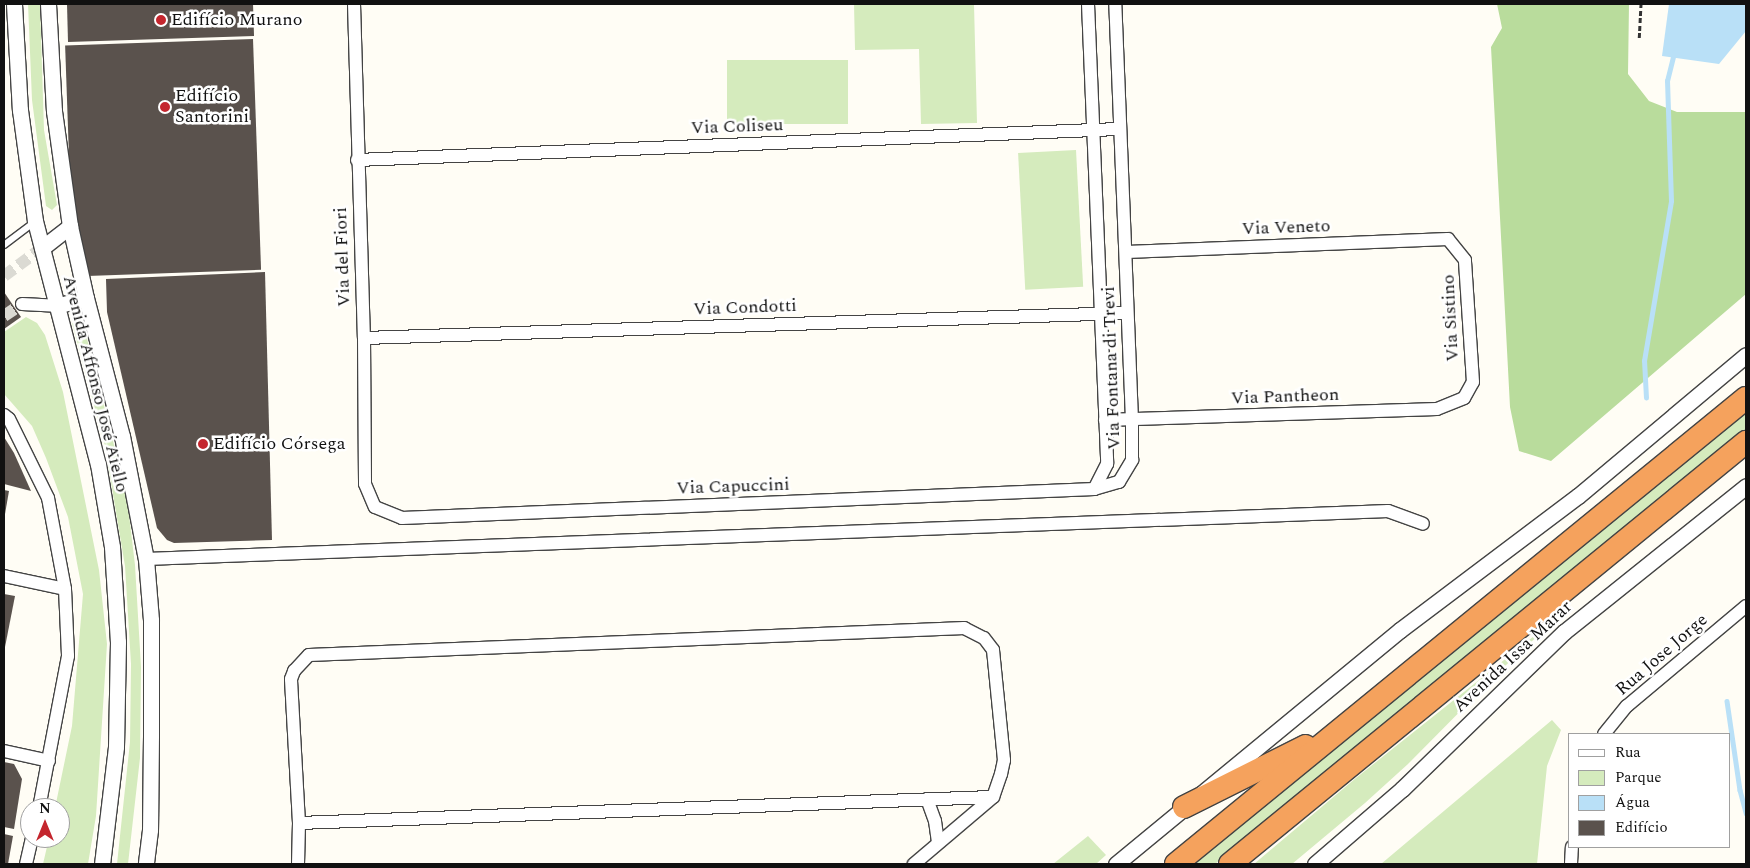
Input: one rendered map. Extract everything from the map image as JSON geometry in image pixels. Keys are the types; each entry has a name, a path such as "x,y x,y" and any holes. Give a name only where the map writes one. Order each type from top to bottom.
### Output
{"highway":[{"path":"1176,864 1746,398"},
{"path":"1230,864 1746,442"},
{"path":"1184,807 1342,728"}],"street":[{"name":"Avenida Affonso José Aiello","path":"14,4 20,110 35,221 98,464 112,547 118,642 116,747 102,864"},
{"name":"Avenida Affonso José Aiello","path":"48,4 54,111 70,226 86,298 122,436 146,559 151,620 150,830 146,864"},
{"name":"Via del Fiori","path":"354,4 357,160 364,338 365,484 375,507"},
{"name":"Via Fontana di Trevi","path":"1088,4 1107,464 1094,489"},
{"name":"Via Fontana di Trevi","path":"1094,489 1119,482 1132,460 1132,420 1126,313 1126,252 1119,129 1115,4"},
{"name":"Via Coliseu","path":"357,160 1119,129"},
{"path":"42,248 70,226"},
{"name":"Via Veneto","path":"1126,252 1448,239"},
{"name":"Via Sistino","path":"1448,239 1466,260 1472,382 1464,398"},
{"path":"22,304 56,306 86,298"},
{"name":"Via Condotti","path":"364,338 1126,313"},
{"path":"1116,864 1400,630 1578,496 1746,355"},
{"name":"Via Pantheon","path":"1106,420 1437,409 1464,398"},
{"path":"4,415 9,419 48,498 65,588 68,656 41,798"},
{"name":"Avenida Issa Marar","path":"1315,864 1402,789 1557,638 1746,486"},
{"name":"Via Capuccini","path":"375,507 402,518 1094,489"},
{"path":"146,559 1388,511 1423,524"},
{"path":"4,576 65,588"},
{"name":"Rua Jose Jorge","path":"1605,733 1627,706 1746,606"},
{"path":"298,864 299,824 291,680 294,671 308,655 964,628 984,638 993,650 1004,760 993,797 914,864"},
{"path":"4,751 49,761"},
{"path":"299,824 993,797"},
{"path":"927,799 935,821 938,843"},
{"path":"26,864 30,848"},
{"path":"1570,864 1572,848"}],"lane":[{"path":"4,245 35,221"}],"path":[{"path":"1639,38 1641,4"}],"green space":[{"path":"28,4 40,4 44,130 57,205 52,210 46,206 32,100"},
{"path":"854,4 974,4 977,123 921,124 919,49 855,50"},
{"path":"1497,4 1629,4 1628,74 1649,101 1677,112 1746,112 1746,294 1551,461 1519,451 1510,407 1491,47 1502,28"},
{"path":"727,60 848,60 848,124 727,124"},
{"path":"1076,150 1083,287 1025,290 1018,153"},
{"path":"26,317 37,323 45,335 63,392 99,570 107,644 96,816 88,864 43,864 47,848 70,848 70,798 57,798 72,726 83,594 68,517 46,458 32,426 4,394 4,332"},
{"path":"78,321 86,335 127,498 135,565 141,667 140,758 128,864 117,864 130,742 131,664 125,566 105,446 72,323"},
{"path":"1746,409 1746,430 1665,498 1215,864 1191,864"},
{"path":"1558,617 1505,666 1408,764 1292,864 1254,864 1356,778"},
{"path":"1552,720 1561,730 1547,766 1537,864 1381,864"},
{"path":"1088,836 1106,855 1096,864 1053,864"}],"water":[{"path":"1669,4 1746,4 1746,31 1719,64 1662,56"}],"building":[{"name":"Edifício Murano","path":"67,4 253,4 254,36 68,42"},
{"name":"Edifício Santorini","path":"253,39 261,270 73,276 65,46"},
{"name":"Edifício Córsega","path":"265,272 272,540 174,543 167,540 157,528 107,312 106,279"},
{"path":"4,292 21,317 4,329"},
{"path":"4,437 14,453 31,491 4,484"},
{"path":"4,490 9,491 5,514 4,514"},
{"path":"4,594 15,596 5,647 4,647"},
{"path":"4,762 14,764 22,779 14,829 4,827"},
{"path":"4,834 13,836 8,864 4,864"}],"waterway":[{"path":"1646,398 1644,361 1671,201 1667,81 1674,53"},
{"path":"1727,701 1740,790 1746,813"}],"tunnel":[{"path":"4,276 42,248"},
{"path":"4,316 22,304"}],"place":[{"name":"Edifício Murano","path":"161,20"},
{"name":"Edifício Santorini","path":"165,107"},
{"name":"Edifício Córsega","path":"203,444"}]}
